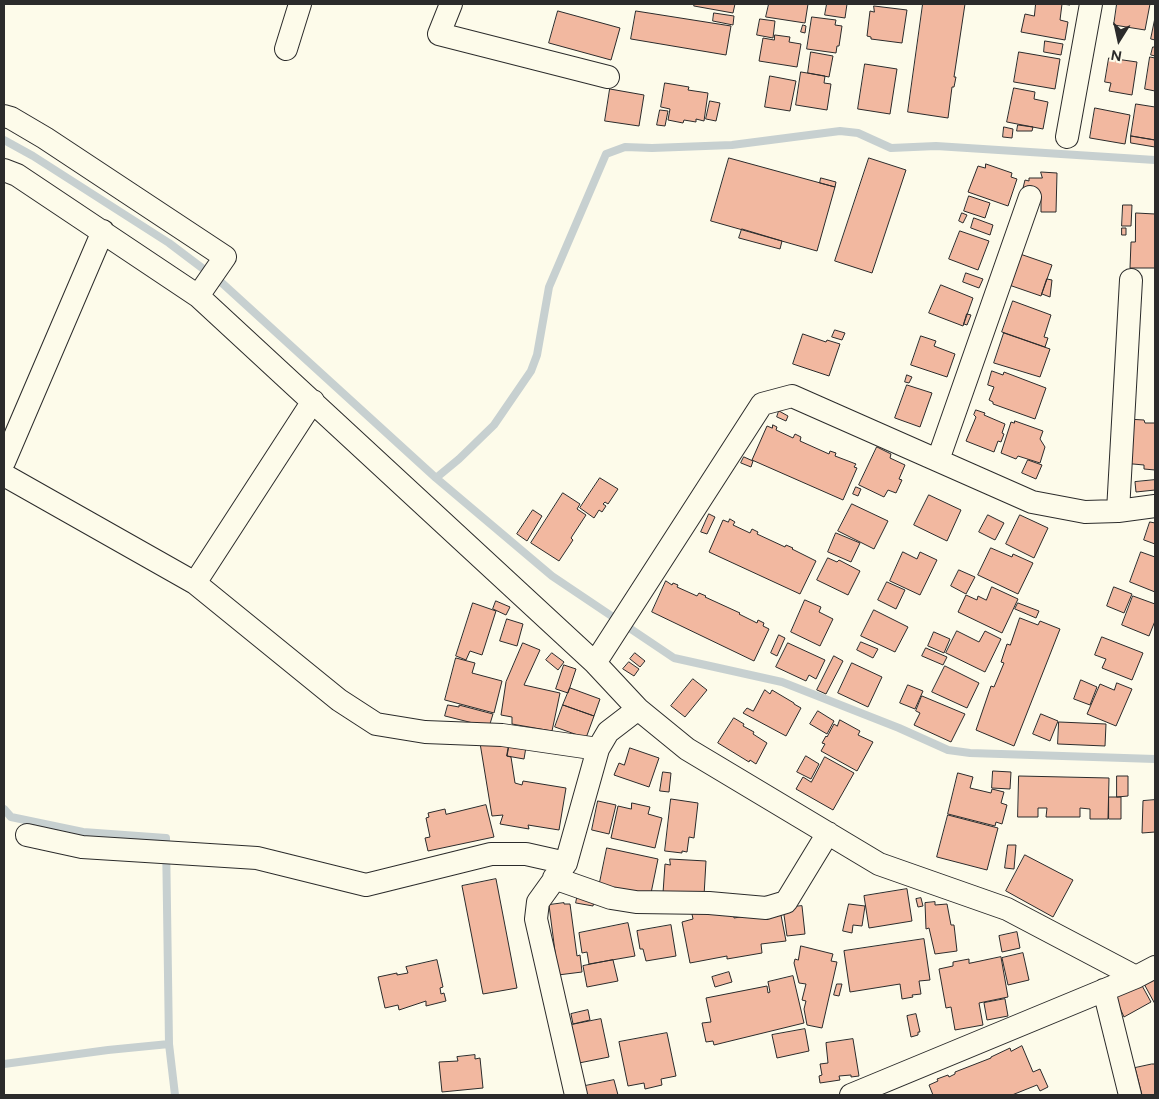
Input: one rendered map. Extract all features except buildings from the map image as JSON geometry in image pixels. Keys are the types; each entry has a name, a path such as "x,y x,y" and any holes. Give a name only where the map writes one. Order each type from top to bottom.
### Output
{"street":[{"path":"286,49 300,4"},
{"path":"451,4 439,34 608,77"},
{"path":"1067,137 1091,4"},
{"path":"4,116 11,118 45,138 225,257 208,281"},
{"path":"4,170 17,174 102,231 208,281 314,401 595,663 638,709 688,749 879,864 1007,908 1146,972"},
{"path":"938,460 1030,197"},
{"path":"4,462 102,231"},
{"path":"1118,511 1131,280"},
{"path":"595,663 762,404 792,396 1032,502 1084,512 1118,511 1155,506"},
{"path":"195,583 314,401"},
{"path":"4,475 195,583 339,700 376,724 425,732 502,735 598,749"},
{"path":"576,1095 536,919 538,902 560,870 598,749 608,732 638,709"},
{"path":"27,835 82,847 257,858 366,886 491,854 526,854 611,898 636,902 709,903 766,908 786,902 828,833"},
{"path":"851,1095 1146,972"},
{"path":"1104,990 1130,1095"}],"waterway":[{"path":"436,478 494,425 531,371 537,355 549,287 606,154 625,147 652,148 732,145 840,131 858,133 891,148 936,146 1155,160"},
{"path":"4,140 33,156 169,243 222,283 436,478 552,576 674,658 782,682 899,728 948,750 970,753 1155,759"},
{"path":"4,809 11,817 83,832 166,838 169,1044 175,1095"},
{"path":"4,1064 169,1044"}]}
